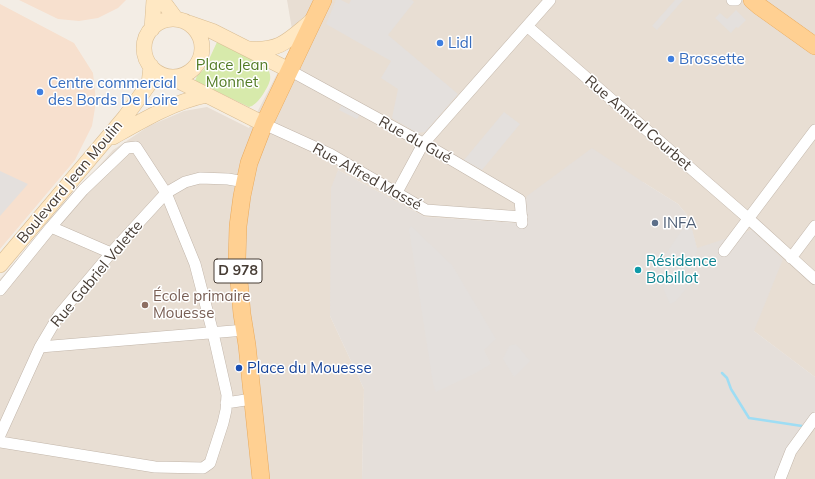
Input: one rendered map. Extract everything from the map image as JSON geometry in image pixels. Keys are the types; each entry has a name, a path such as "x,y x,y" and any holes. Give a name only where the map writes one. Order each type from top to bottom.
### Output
{"main road":[{"path":"152,28 154,0"},
{"path":"125,117 170,76 180,76 189,72 195,66 201,54 201,41 198,32 192,26 180,20 162,0"},
{"name":"D 978","path":"261,479 237,259 238,226 249,163 264,124 323,0"},
{"path":"752,0 811,42"},
{"path":"264,124 170,76 162,74 151,66 145,51 145,43 148,35 152,28 159,23 167,20 180,20 212,31 289,70"},
{"path":"249,49 264,50 280,46 313,20"},
{"path":"125,117 149,84 151,66"},
{"path":"104,142 168,108 189,99 207,95"},
{"name":"Boulevard Jean Moulin","path":"0,265 125,117"}],"street":[{"path":"396,194 424,144 550,0"},
{"name":"Rue Amiral Courbet","path":"527,26 749,219 815,279"},
{"name":"Rue du Gué","path":"289,70 424,144 520,200 522,220"},
{"name":"Rue Alfred Massé","path":"264,124 330,154 396,194 426,210 522,220"},
{"path":"724,251 815,130"},
{"path":"0,290 50,227 83,190 127,148 136,147 166,193 195,264 227,395 219,432 210,462 203,468 155,467 0,442"},
{"name":"Rue Gabriel Valette","path":"0,435 40,347 59,315 111,253 166,193 185,182 200,178 228,179 245,182"},
{"path":"791,258 815,226"},
{"path":"50,227 111,253"},
{"path":"40,347 245,330"},
{"path":"226,403 252,399"},
{"path":"780,479 791,451 815,418"}],"shaded area":[{"path":"19,0 126,0 118,8 98,18 79,21 58,19"},
{"path":"287,0 815,0 815,377 754,331 752,230 697,249 688,216 678,204 643,182 517,223 425,217 338,170 330,316 364,389 362,479 0,479 0,279 113,150 149,126 184,111 207,107 249,128 294,41"},
{"path":"336,0 341,0 349,4 351,0 412,0 414,2 388,35 458,94 425,132 417,133 392,118 398,89 381,78 391,61 326,24"},
{"path":"675,0 683,0 657,30 652,26"},
{"name":"Centre commercial des Bords De Loire","path":"0,4 74,43 93,73 96,102 92,126 75,160 0,249"},
{"path":"736,10 746,20 738,28 736,27 731,33 715,18 720,13 727,19"},
{"path":"342,104 360,114 357,119 339,110"},
{"path":"504,112 520,124 482,170 464,160"},
{"path":"592,148 678,204 688,216 697,248 752,230 783,259 754,331 815,377 815,411 794,438 779,479 362,479 364,389 330,316 331,188 338,170 425,217 517,223 527,196"},
{"path":"0,171 28,184 0,216"},
{"path":"691,225 697,249 689,278 694,279 676,301 670,304 652,262 665,255 684,227"},
{"path":"411,226 452,265 496,339 484,350 491,364 436,392 433,383 409,229"},
{"path":"516,344 530,361 514,377 503,359 509,346"},
{"path":"815,411 815,479 779,479 794,438"}],"green space":[{"name":"Place Jean Monnet","path":"217,42 267,67 270,76 269,83 265,92 252,106 249,107 195,81 197,76 205,68"}],"waterway":[{"path":"722,373 727,378 731,389 749,418 802,426"}],"place":[{"name":"Lidl","path":"440,43"},
{"name":"Brossette","path":"671,59"},
{"name":"Centre commercial des Bords De Loire","path":"40,92"},
{"name":"INFA","path":"655,223"},
{"name":"Résidence Bobillot","path":"638,270"},
{"name":"École primaire Mouesse","path":"145,305"},
{"name":"Place du Mouesse","path":"239,368"}]}
